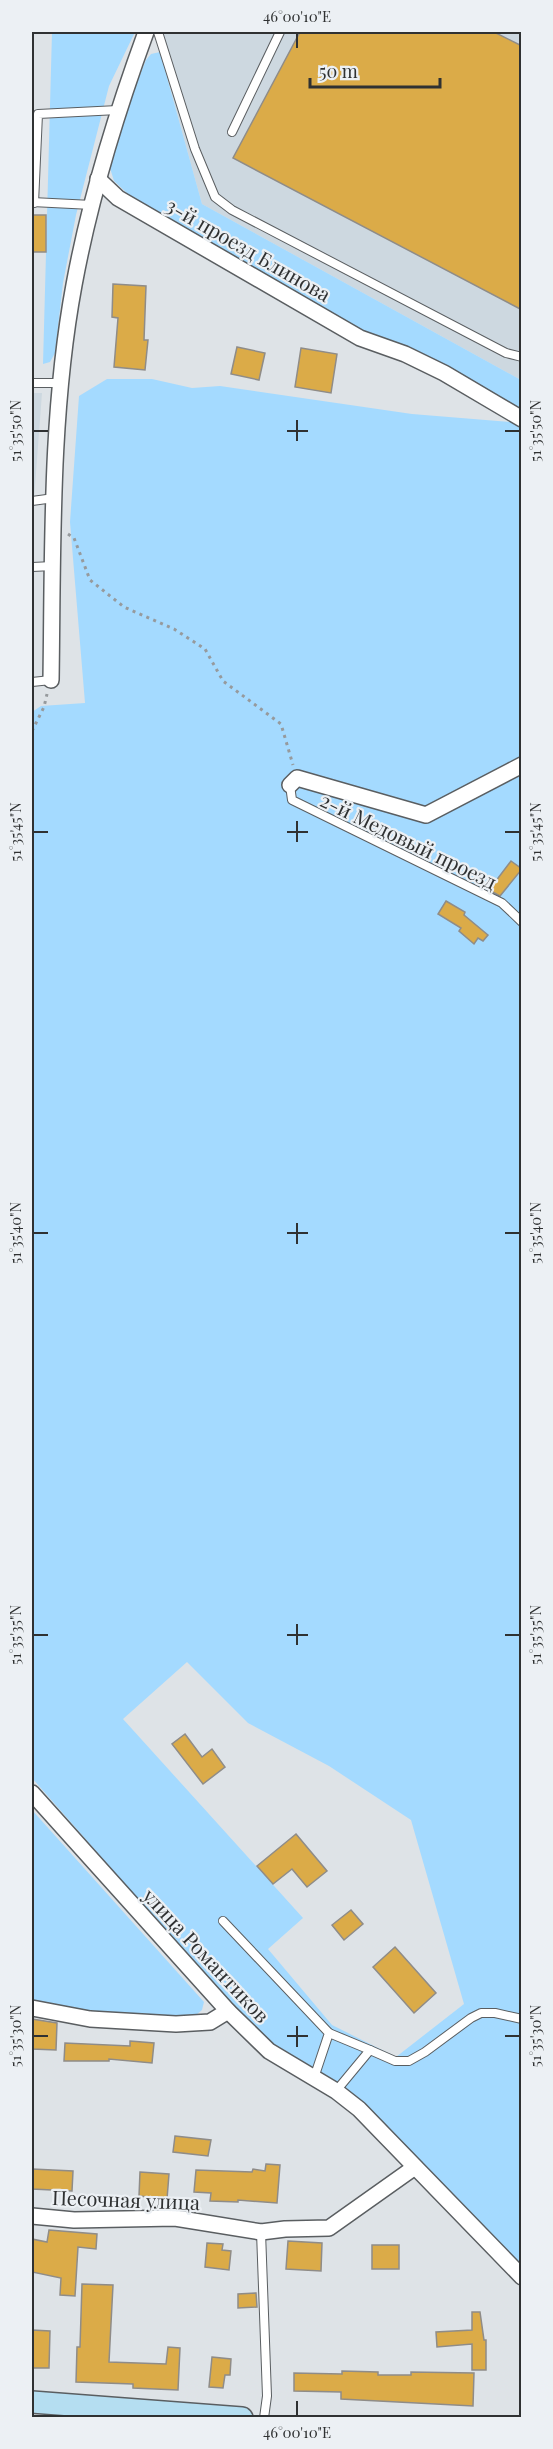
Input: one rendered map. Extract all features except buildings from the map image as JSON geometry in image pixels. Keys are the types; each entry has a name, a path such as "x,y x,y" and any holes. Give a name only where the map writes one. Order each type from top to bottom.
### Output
{"street":[{"path":"51,680 54,498 61,383 74,286 98,179 118,110 146,32"},
{"name":"3-й проезд Блинова","path":"98,179 118,198 350,332 405,354 444,373 522,419"},
{"path":"293,782 426,815 522,765"},
{"name":"улица Романтиков","path":"32,1793 228,2011 269,2051 336,2091 359,2109 522,2277"},
{"path":"32,2008 90,2019 176,2024 210,2022 228,2011"},
{"name":"Песочная улица","path":"32,2216 74,2220 174,2218 261,2232 329,2228 415,2167"},
{"path":"32,2402 242,2418"}],"lane":[{"path":"158,32 195,149 215,197 232,210 496,348 522,357"},
{"path":"232,132 280,32"},
{"path":"92,205 33,203 38,114 118,110"},
{"path":"32,383 61,383"},
{"path":"32,501 54,498"},
{"path":"32,567 53,566"},
{"path":"32,682 51,680"},
{"name":"2-й Медовый проезд","path":"293,782 292,800 502,903 522,922"},
{"path":"224,1921 329,2033 395,2061 409,2061 481,2013 495,2013 522,2019"},
{"path":"314,2078 329,2033"},
{"path":"336,2091 370,2050"},
{"path":"261,2232 267,2396 264,2418"}],"path":[{"path":"54,525 74,538 90,580 124,607 174,630 205,649 223,681 281,724 293,782"},
{"path":"32,731 44,707 51,680"}],"shaded area":[{"path":"52,32 135,32 109,86 76,215 63,283 55,353 50,362 43,364"},
{"path":"165,32 521,32 521,380 202,204 160,52"},
{"path":"160,52 202,204 521,380 521,409 449,367 362,333 128,194 114,181 110,168 124,114 146,60 151,54"},
{"path":"107,379 152,379 192,388 220,386 412,414 511,422 521,427 521,2264 364,2105 283,2054 252,2029 32,1778 32,712 41,706 85,703 70,522 79,396","holes":["187,1662 248,1723 329,1766 411,1820 464,2004 396,2057 332,2025 268,1949 303,1918 123,1719"]},
{"path":"32,393 42,393 32,526"},
{"path":"32,1810 204,2002 202,2010 196,2015 170,2020 89,2015 32,2000"}]}
